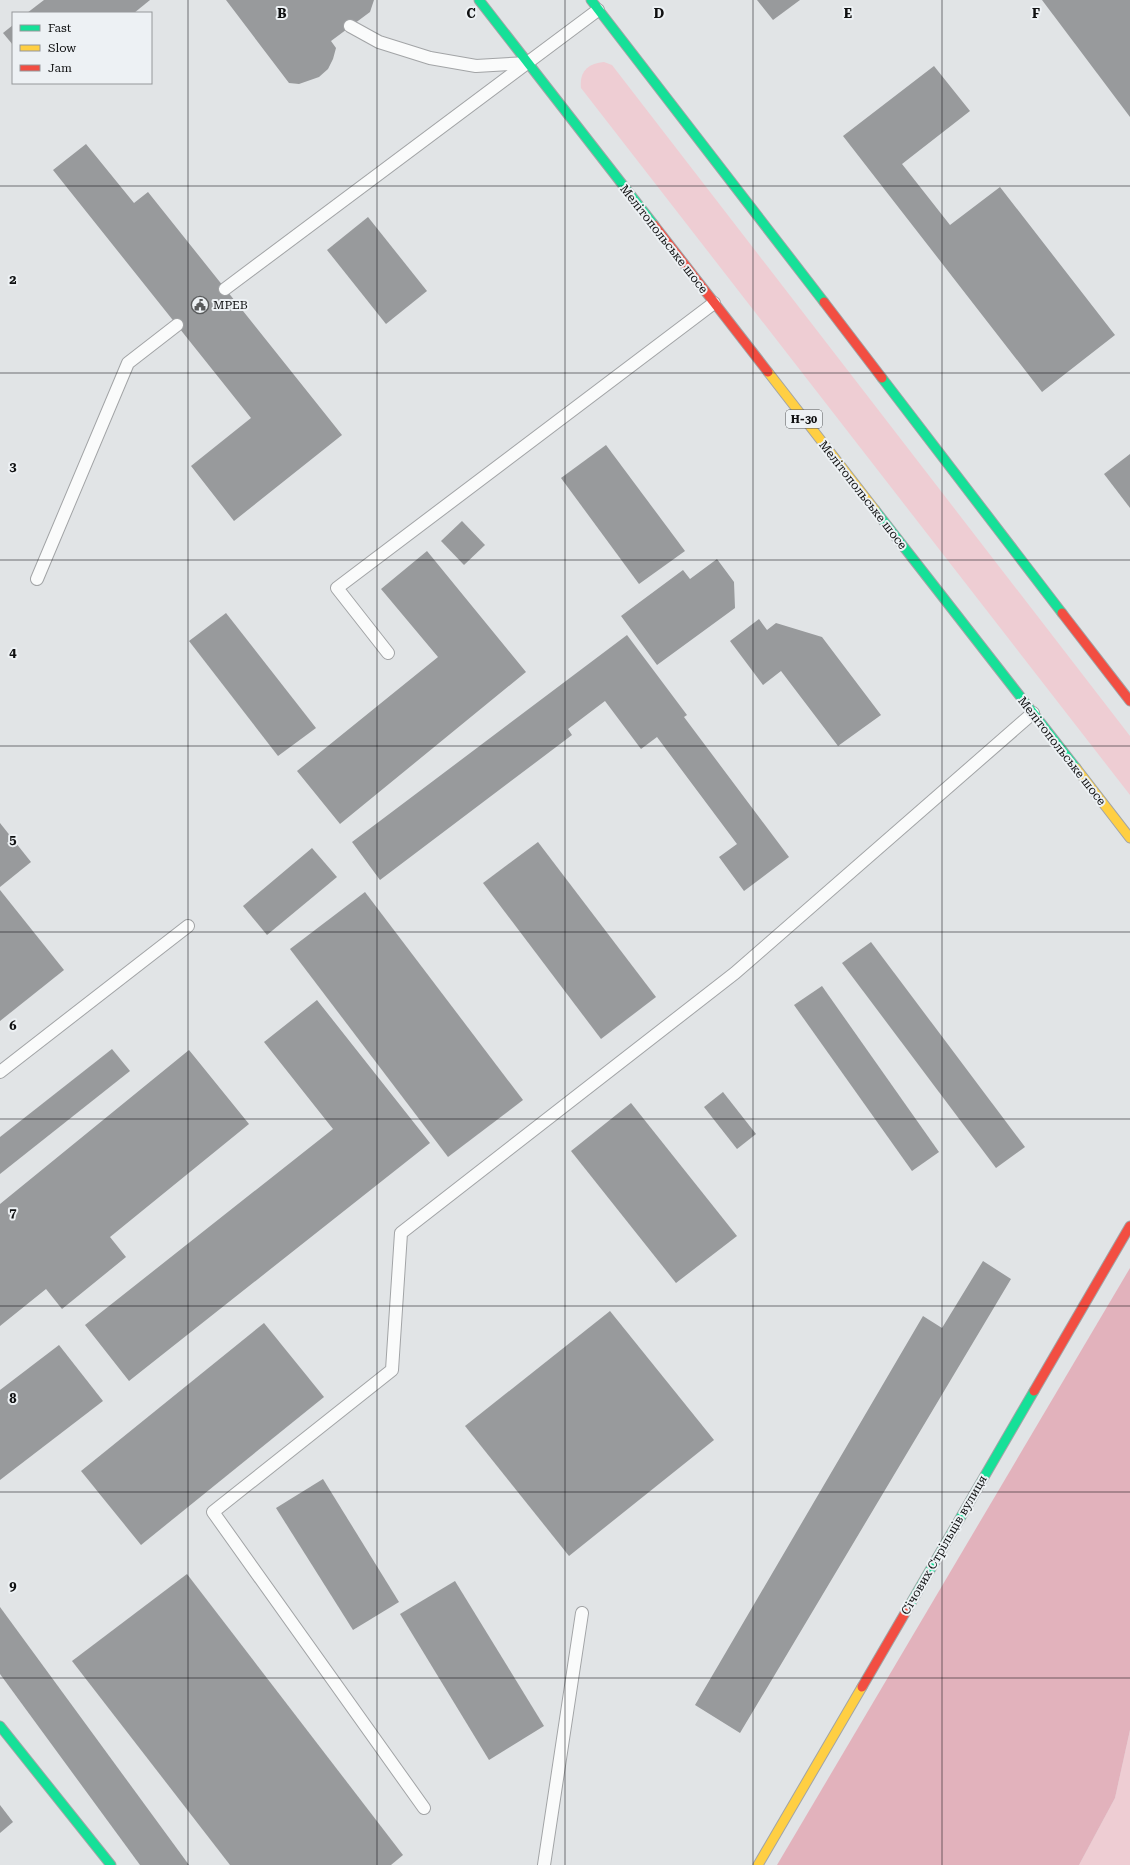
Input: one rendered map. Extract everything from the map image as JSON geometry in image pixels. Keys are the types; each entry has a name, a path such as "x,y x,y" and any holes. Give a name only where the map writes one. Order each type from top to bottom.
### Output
{"main road":[{"name":"Мелітопольське шосе","path":"478,0 1130,838"},
{"path":"591,0 1130,701"},
{"name":"Січових Стрільців вулиця","path":"758,1865 1130,1226"},
{"path":"0,1726 111,1865"}],"lane":[{"path":"225,289 598,10"},
{"path":"350,26 379,42 430,58 476,66 527,63"},
{"path":"388,653 337,588 714,303"},
{"path":"37,579 128,363 177,325"},
{"path":"424,1808 213,1512 392,1370 402,1233 735,974 1033,713"},
{"path":"0,1072 188,926"},
{"path":"544,1865 582,1613"}],"shaded area":[{"path":"604,62 612,65 1130,736 1130,795 581,88 583,73 586,69 593,64"},
{"path":"1130,1268 1130,1730 1115,1798 1079,1865 777,1865"},
{"path":"1130,1730 1130,1865 1079,1865 1115,1798"}],"building":[{"path":"44,0 150,0 135,12 28,12"},
{"path":"226,0 374,0 370,12 331,41 336,48 328,69 319,77 299,84 289,83"},
{"path":"757,0 800,0 773,20"},
{"path":"1042,0 1130,0 1130,117"},
{"path":"12,26 12,44 3,33"},
{"path":"934,66 970,111 902,164 950,225 1000,187 1115,335 1042,392 843,136"},
{"path":"86,144 134,203 148,192 342,435 234,521 191,466 251,418 53,170"},
{"path":"368,217 427,291 386,324 327,250"},
{"path":"606,445 685,551 639,584 561,478"},
{"path":"1130,454 1130,508 1104,474"},
{"path":"462,521 485,545 464,565 441,541"},
{"path":"427,551 526,672 340,824 297,771 438,657 381,589"},
{"path":"717,559 734,582 735,608 657,665 621,616 683,570 690,579"},
{"path":"226,613 316,728 278,756 189,641"},
{"path":"759,619 767,630 776,623 822,637 881,715 838,746 781,671 763,685 730,641"},
{"path":"627,635 687,715 684,717 789,857 744,891 719,857 737,844 657,737 641,749 605,701 568,729 572,735 380,880 352,842"},
{"path":"0,823 31,862 0,887"},
{"path":"538,842 656,997 601,1039 483,883"},
{"path":"312,848 337,877 267,935 243,906"},
{"path":"0,890 64,970 0,1021"},
{"path":"365,892 523,1100 448,1157 290,949"},
{"path":"871,942 1025,1147 996,1168 842,963"},
{"path":"822,986 939,1152 912,1171 794,1005"},
{"path":"317,1000 430,1143 129,1381 85,1325 333,1129 264,1042"},
{"path":"112,1049 130,1071 0,1174 0,1137"},
{"path":"189,1050 249,1124 110,1237 126,1257 62,1309 46,1289 0,1326 0,1204"},
{"path":"723,1092 756,1134 737,1149 704,1107"},
{"path":"631,1103 737,1236 676,1283 571,1151"},
{"path":"983,1261 1011,1279 740,1733 695,1705 923,1316 942,1328"},
{"path":"610,1311 714,1440 569,1556 465,1426"},
{"path":"264,1323 324,1397 141,1545 81,1471"},
{"path":"59,1345 103,1401 0,1480 0,1390"},
{"path":"323,1479 399,1602 353,1630 276,1508"},
{"path":"187,1574 403,1855 391,1865 230,1865 72,1661"},
{"path":"455,1581 544,1726 489,1760 400,1614"},
{"path":"0,1607 189,1865 140,1865 0,1674"},
{"path":"0,1805 13,1822 0,1833"}],"traffic: fast":[{"path":"479,0 654,225"},
{"path":"591,0 824,302"},
{"path":"882,378 1062,613"},
{"path":"875,510 1076,768"},
{"path":"908,1608 1034,1391"},
{"path":"0,1726 111,1865"}],"traffic: slow":[{"path":"768,372 875,510"},
{"path":"1076,768 1130,838"},
{"path":"758,1865 862,1687"}],"traffic: jam":[{"path":"654,225 768,372"},
{"path":"824,302 882,378"},
{"path":"1062,613 1130,701"},
{"path":"1034,1391 1130,1226"},
{"path":"862,1687 908,1608"}],"place":[{"name":"МРЕВ","path":"200,305"}]}
